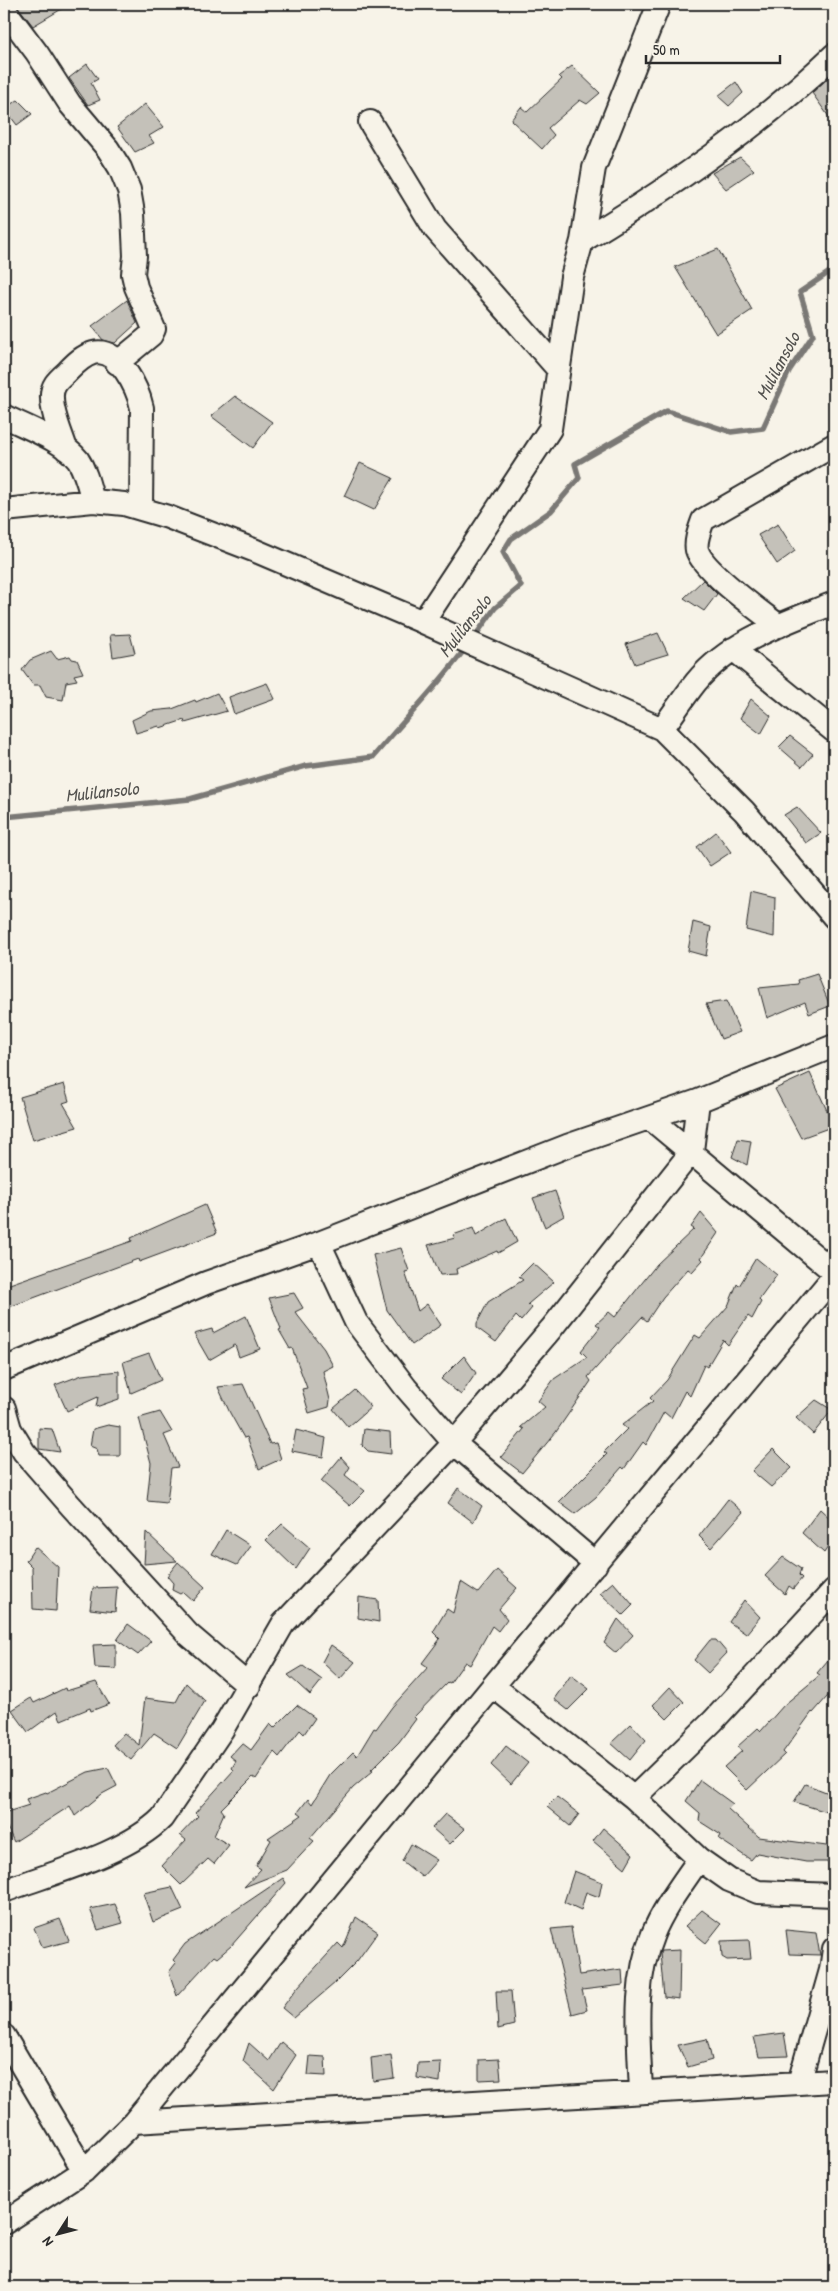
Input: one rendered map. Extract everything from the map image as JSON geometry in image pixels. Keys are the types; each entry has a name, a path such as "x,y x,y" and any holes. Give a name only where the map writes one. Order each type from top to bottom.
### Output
{"street":[{"path":"423,622 550,429 572,277 582,241 594,168 659,4"},
{"path":"4,9 37,53 70,104 108,149 120,168 129,190 133,213 135,256 133,274 154,329 151,335 117,363"},
{"path":"582,241 660,195 800,88 834,55"},
{"path":"370,122 435,229 558,369"},
{"path":"66,449 51,398 54,384 83,357 96,352 108,355 127,371 138,392 142,408 141,509"},
{"path":"4,416 66,449 78,460 84,472 93,501"},
{"path":"778,626 705,565 697,549 698,533 703,520 834,445"},
{"path":"4,510 93,501 141,509 168,517 256,551 423,622 662,729 744,811 834,917"},
{"path":"662,729 697,681 733,649 778,626 834,603"},
{"path":"733,649 834,731"},
{"path":"4,1368 206,1283 319,1242 567,1146 651,1119 834,1046"},
{"path":"4,1891 119,1848 153,1827 162,1818 222,1730 283,1624 454,1443 551,1329 692,1152 698,1101"},
{"path":"651,1119 834,1272"},
{"path":"319,1242 356,1322 406,1388 454,1443 596,1564"},
{"path":"4,2223 84,2171 134,2122 492,1686 596,1564 834,1276"},
{"path":"4,1408 10,1429 24,1452 189,1635 249,1686"},
{"path":"634,1798 713,1721 834,1590"},
{"path":"492,1686 634,1798 699,1859 729,1880 758,1892 834,1895"},
{"path":"641,2092 637,2005 641,1973 653,1934 667,1906 699,1859"},
{"path":"800,2083 831,1970 834,1949"},
{"path":"4,2036 84,2171"},
{"path":"134,2122 834,2081"}],"building":[{"path":"16,4 70,4 33,26"},
{"path":"87,64 98,79 91,83 100,100 88,105 69,78"},
{"path":"572,66 600,93 587,104 580,100 548,128 554,135 542,149 511,120 521,107 527,112 562,79 559,76"},
{"path":"828,78 834,86 834,124 812,93"},
{"path":"736,82 743,93 729,106 718,96"},
{"path":"18,100 32,114 17,125 4,108"},
{"path":"145,104 164,127 149,136 154,143 135,152 117,127"},
{"path":"740,157 754,170 726,189 712,173"},
{"path":"718,249 752,310 716,334 675,267"},
{"path":"127,300 137,323 115,343 103,340 92,326"},
{"path":"235,396 272,422 253,448 211,416"},
{"path":"360,463 393,478 374,510 344,496"},
{"path":"778,524 795,551 777,564 758,535"},
{"path":"703,580 717,594 704,611 684,598"},
{"path":"658,633 668,654 635,664 626,644"},
{"path":"130,634 135,653 113,657 110,635"},
{"path":"51,651 57,659 70,656 72,659 77,660 83,673 74,675 77,680 66,682 63,700 46,697 40,685 33,685 22,670 30,660"},
{"path":"267,683 275,699 234,714 229,697"},
{"path":"217,693 227,711 185,723 184,720 136,733 132,720 151,711 172,709"},
{"path":"751,699 771,716 761,734 740,718"},
{"path":"790,736 813,754 802,767 779,747"},
{"path":"797,807 821,833 806,843 784,815"},
{"path":"716,832 731,852 710,866 697,847"},
{"path":"751,891 775,897 774,937 746,930"},
{"path":"693,922 711,927 706,956 688,951"},
{"path":"817,974 830,1006 809,1014 805,1002 767,1018 759,988 799,984 798,980"},
{"path":"726,1001 740,1032 721,1039 706,1004"},
{"path":"810,1073 834,1126 801,1138 775,1089"},
{"path":"64,1084 69,1101 63,1103 77,1127 33,1140 20,1097"},
{"path":"738,1139 751,1141 747,1165 732,1157"},
{"path":"555,1191 564,1216 545,1227 533,1198"},
{"path":"205,1205 217,1233 139,1262 138,1259 4,1309 4,1286 132,1241 131,1238"},
{"path":"701,1213 718,1233 701,1258 703,1260 692,1272 688,1269 663,1297 647,1321 642,1317 588,1377 591,1381 556,1432 522,1473 501,1457 524,1429 521,1427 545,1407 538,1401 554,1379 587,1357 581,1351 600,1327 596,1324 609,1312 615,1317 657,1264 694,1229 691,1227"},
{"path":"506,1218 517,1242 498,1253 497,1251 456,1269 457,1274 440,1275 428,1245 455,1238 453,1235 473,1228 476,1236"},
{"path":"401,1248 409,1271 405,1272 418,1311 427,1304 441,1325 412,1345 387,1310 373,1255"},
{"path":"756,1258 777,1275 759,1300 761,1302 752,1319 748,1316 728,1345 723,1340 707,1367 704,1365 690,1396 685,1391 671,1418 664,1412 646,1445 643,1442 624,1469 622,1467 596,1497 575,1514 559,1502 607,1454 604,1452 627,1429 622,1425 653,1401 650,1398 667,1380 695,1335 700,1338 728,1306 737,1284 739,1286"},
{"path":"533,1263 554,1282 528,1304 532,1308 521,1321 516,1316 496,1342 477,1328 477,1323 488,1302 523,1280 519,1277"},
{"path":"294,1293 303,1308 295,1312 324,1349 333,1366 323,1371 330,1400 329,1407 309,1413 302,1389 307,1388 292,1348 290,1349 279,1330 281,1329 269,1298"},
{"path":"246,1316 260,1349 239,1357 235,1345 209,1360 194,1334 212,1329 213,1333"},
{"path":"149,1353 161,1380 131,1393 123,1362"},
{"path":"464,1356 476,1373 461,1395 441,1379"},
{"path":"119,1371 119,1399 96,1407 98,1397 67,1411 55,1385 82,1375"},
{"path":"243,1384 270,1444 276,1443 281,1459 259,1469 247,1437 244,1438 218,1387"},
{"path":"355,1390 371,1407 348,1427 333,1409"},
{"path":"816,1400 832,1410 813,1434 796,1418"},
{"path":"160,1412 172,1432 164,1435 178,1467 171,1468 167,1503 147,1501 151,1463 139,1418"},
{"path":"108,1425 120,1427 120,1456 99,1456 97,1449 90,1446 93,1429"},
{"path":"39,1428 52,1429 60,1452 39,1449"},
{"path":"364,1429 390,1432 391,1454 368,1451 362,1445"},
{"path":"296,1430 326,1438 323,1457 292,1451"},
{"path":"773,1449 792,1468 771,1487 752,1471"},
{"path":"341,1457 350,1467 345,1475 365,1491 350,1506 321,1481"},
{"path":"458,1488 482,1506 473,1522 448,1503"},
{"path":"728,1499 743,1512 711,1548 699,1536"},
{"path":"820,1509 834,1522 834,1538 824,1553 802,1533"},
{"path":"282,1524 310,1548 296,1569 266,1540"},
{"path":"226,1530 251,1546 237,1565 212,1554"},
{"path":"146,1532 164,1549 177,1561 144,1564"},
{"path":"35,1547 58,1567 56,1611 33,1609 32,1567 26,1561"},
{"path":"783,1557 801,1569 799,1575 802,1578 793,1589 789,1586 785,1594 765,1576"},
{"path":"178,1562 205,1587 193,1601 183,1592 180,1594 172,1590 173,1583 167,1576"},
{"path":"497,1570 517,1588 499,1609 507,1619 498,1631 492,1626 470,1665 465,1662 450,1683 448,1682 414,1717 416,1719 399,1742 371,1770 373,1771 353,1788 310,1838 314,1841 287,1870 244,1887 261,1869 256,1866 271,1840 268,1838 302,1815 298,1812 308,1799 312,1804 330,1775 353,1752 357,1756 374,1728 376,1729 392,1707 428,1667 422,1663 440,1639 433,1632 447,1609 453,1613 461,1582 478,1593"},
{"path":"613,1582 633,1605 623,1615 600,1593"},
{"path":"117,1587 115,1612 90,1609 93,1588"},
{"path":"359,1597 378,1600 379,1622 358,1618"},
{"path":"744,1600 760,1617 746,1634 729,1622"},
{"path":"618,1619 633,1635 616,1653 604,1643"},
{"path":"128,1624 151,1641 138,1655 117,1640"},
{"path":"710,1640 716,1640 727,1653 708,1673 694,1660"},
{"path":"116,1644 116,1669 95,1668 93,1645"},
{"path":"331,1645 355,1662 340,1679 322,1662"},
{"path":"834,1653 834,1689 812,1712 783,1752 785,1754 747,1790 724,1767 742,1751 737,1747 758,1728 761,1731 784,1705 820,1675 817,1673"},
{"path":"303,1666 322,1680 310,1695 288,1675"},
{"path":"571,1675 589,1689 568,1710 554,1699"},
{"path":"96,1682 109,1704 91,1711 90,1708 61,1720 57,1711 28,1732 12,1710 31,1698 34,1703 65,1688 66,1691"},
{"path":"186,1683 205,1701 177,1748 154,1733 131,1760 113,1745 124,1733 139,1745 145,1698 176,1702"},
{"path":"670,1687 684,1702 667,1719 653,1705"},
{"path":"297,1705 315,1718 304,1734 300,1730 279,1757 274,1752 256,1779 253,1777 221,1809 224,1813 214,1836 229,1845 214,1864 208,1859 181,1885 162,1866 186,1840 180,1835 198,1816 195,1813 234,1770 232,1768 236,1761 230,1756 242,1743 251,1750 270,1724 274,1728"},
{"path":"631,1724 646,1740 630,1760 611,1743"},
{"path":"506,1746 528,1763 511,1784 491,1765"},
{"path":"108,1768 117,1786 102,1794 75,1816 70,1806 14,1842 4,1821 4,1813 29,1805 26,1799 47,1793 88,1772"},
{"path":"700,1780 733,1804 728,1809 759,1837 834,1847 834,1862 806,1862 757,1853 751,1860 719,1839 721,1835 699,1821 700,1813 686,1801"},
{"path":"805,1784 834,1795 834,1814 794,1802"},
{"path":"557,1797 579,1814 570,1826 547,1807"},
{"path":"445,1814 465,1829 450,1844 432,1828"},
{"path":"603,1828 633,1854 625,1868 593,1841"},
{"path":"411,1844 437,1860 422,1877 402,1861"},
{"path":"574,1871 602,1882 599,1897 586,1892 581,1910 564,1902"},
{"path":"283,1878 286,1883 231,1946 217,1958 214,1956 177,1996 169,1972 176,1963 173,1960 185,1944"},
{"path":"172,1887 183,1910 153,1922 143,1893"},
{"path":"115,1904 123,1923 98,1930 90,1909"},
{"path":"702,1910 721,1924 706,1943 685,1926"},
{"path":"356,1917 378,1932 357,1961 335,1983 294,2018 282,2008 297,1988 338,1943 343,1948"},
{"path":"60,1919 69,1941 43,1948 34,1928"},
{"path":"571,1927 579,1975 622,1969 623,1985 582,1990 587,2010 572,2014 551,1929"},
{"path":"786,1930 816,1933 820,1955 789,1954"},
{"path":"749,1940 751,1959 727,1960 722,1957 721,1941"},
{"path":"680,1950 679,1999 664,1997 660,1953 661,1951"},
{"path":"496,1991 511,1991 514,2025 498,2029"},
{"path":"784,2033 788,2056 759,2057 754,2037"},
{"path":"707,2039 712,2060 688,2067 678,2045"},
{"path":"281,2042 296,2055 274,2089 243,2061 249,2043 269,2061"},
{"path":"391,2055 394,2078 373,2081 371,2058"},
{"path":"310,2056 325,2057 326,2076 308,2075"},
{"path":"499,2059 501,2079 479,2080 479,2060"},
{"path":"441,2062 440,2082 417,2078 418,2063"}],"waterway":[{"name":"Mulilansolo","path":"473,639 495,608 521,586 503,552 511,539 551,511 579,478 575,464 667,411 731,432 763,428 789,371 813,335 800,292 834,269"},
{"name":"Mulilansolo","path":"4,817 190,799 306,766 373,757 433,689 467,646"}]}
